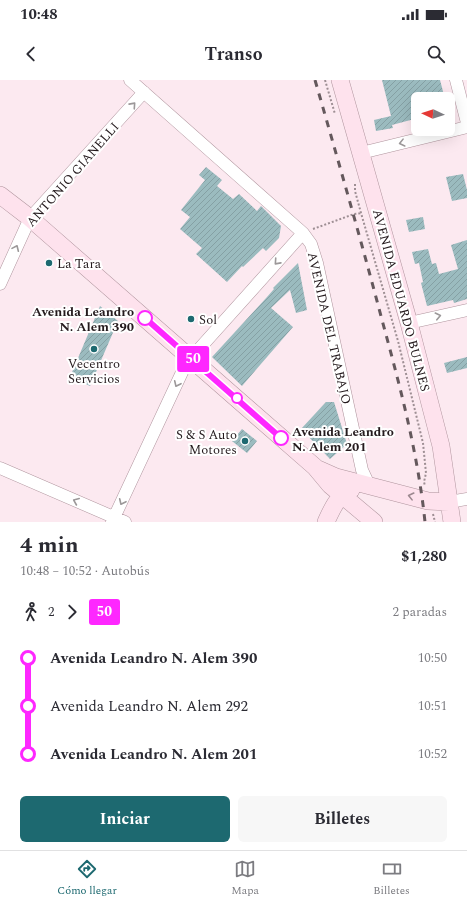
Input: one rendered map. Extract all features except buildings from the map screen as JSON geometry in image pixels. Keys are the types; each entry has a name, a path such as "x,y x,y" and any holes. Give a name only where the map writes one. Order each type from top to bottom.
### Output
{"main road":[{"name":"AVENIDA EDUARDO BULNES","path":"340,80 409,323 441,446 452,522"},
{"path":"0,195 30,218 191,358 315,467 330,486 374,522"},
{"path":"315,467 336,476 369,486 429,501 449,502"},
{"path":"326,522 332,509 342,495 351,490 369,486"}],"street":[{"name":"AVENIDA DEL TRABAJO","path":"130,80 303,233 311,244 317,264 362,470 369,486"},
{"path":"456,80 467,123"},
{"name":"ANTONIO GIANELLI","path":"0,284 30,218 144,92"},
{"path":"361,153 467,127"},
{"path":"0,468 117,520 184,368 191,358 303,233"},
{"path":"409,323 467,310"},
{"path":"449,502 467,499"}],"path":[{"path":"325,80 334,112 337,116"},
{"path":"355,178 355,191 398,341 421,436 426,473 424,482 435,522"},
{"path":"303,233 354,214 377,208"}],"railway":[{"path":"315,80 366,260 402,395 418,471 425,522"}],"bus line":[{"name":"50","path":"145,318 281,438"}],"place":[{"name":"La Tara","path":"49,263"},
{"name":"Avenida Leandro N. Alem 390","path":"145,318"},
{"name":"Sol","path":"191,319"},
{"name":"Vecentro Servicios","path":"94,349"},
{"name":"Avenida Leandro N. Alem 201","path":"281,438"},
{"name":"S & S Auto Motores","path":"245,441"}]}
